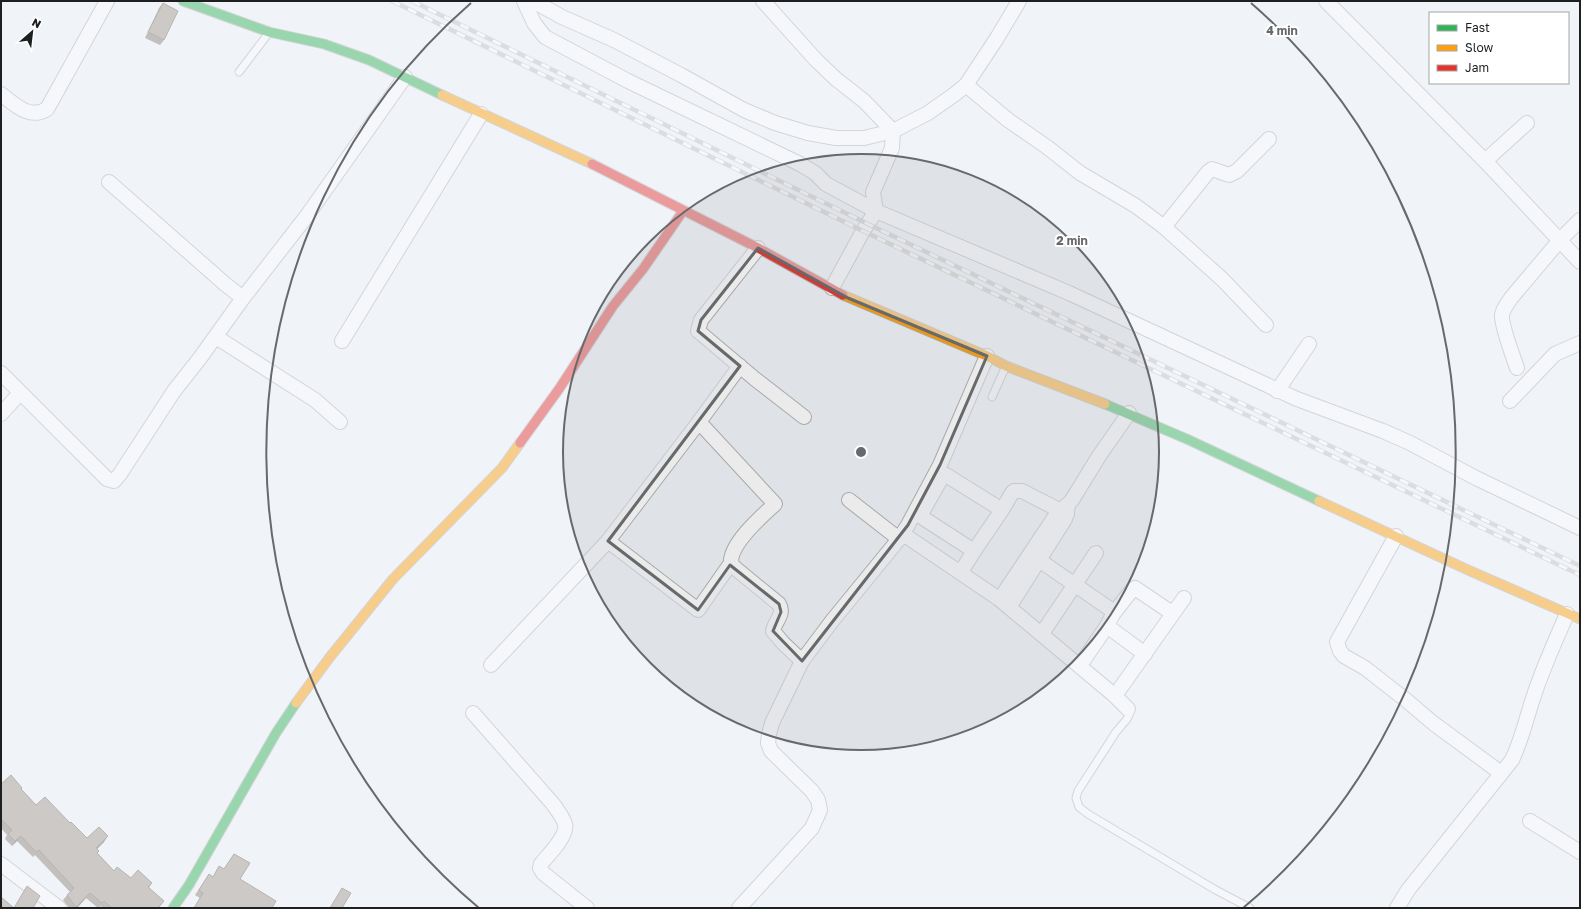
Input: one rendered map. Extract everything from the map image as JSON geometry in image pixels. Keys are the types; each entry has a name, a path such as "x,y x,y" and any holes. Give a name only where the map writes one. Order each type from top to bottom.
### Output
{"street":[{"path":"1,94 19,108 31,114 41,113 47,109 107,1"},
{"path":"183,1 269,32 332,47 369,60 481,114 582,159 758,248 848,298 987,356 1006,366 1129,413 1574,616 1539,684 1530,708 1520,744 1512,760 1408,890 1397,908"},
{"path":"524,1 534,23 544,37 628,81 800,164 815,173 826,184 876,211 1068,293 1297,400 1383,431 1410,443 1476,478 1580,528"},
{"path":"533,1 614,40 744,110 775,123 808,133 836,138 864,138 893,131 928,113 966,85 1019,1"},
{"path":"763,1 816,60 836,79 864,101 893,131 892,148 874,192 876,211 863,231 832,288"},
{"path":"1326,1 1485,161 1580,262"},
{"path":"1,373 107,479 114,481 129,462 174,391 216,337 243,298 306,217 405,77"},
{"path":"966,85 1008,120 1047,147 1080,173 1136,206 1164,228 1222,279 1266,325"},
{"path":"342,341 481,114"},
{"path":"1485,161 1527,123"},
{"path":"1164,228 1208,172 1212,170 1229,175 1237,171 1269,139"},
{"path":"110,182 224,284 243,298"},
{"path":"173,908 189,885 276,733 330,656 393,580 502,468 555,395 613,306 643,269 683,211"},
{"path":"1517,368 1502,316 1504,308 1560,240 1580,220"},
{"path":"758,248 701,320 698,330 804,417"},
{"path":"216,337 315,400 340,422"},
{"path":"1510,401 1554,354 1580,342"},
{"path":"1277,390 1309,344"},
{"path":"739,908 812,828 820,810 818,800 812,791 771,751 768,743 772,723 802,661 832,620 901,537 940,465 987,356"},
{"path":"491,665 608,541 740,366"},
{"path":"1,414 20,393"},
{"path":"1129,413 1099,456 1034,559 1110,609 1110,620 1145,654"},
{"path":"608,541 698,610 731,563 731,559 737,546 747,532 775,504 699,422"},
{"path":"974,551 920,516 942,477 948,475 1002,510"},
{"path":"964,567 1012,493 1022,491 1065,510"},
{"path":"849,500 901,537 999,599 1114,695 1128,709"},
{"path":"1396,536 1337,642 1338,646 1344,656 1376,677 1433,723 1501,773"},
{"path":"1045,629 1096,553"},
{"path":"731,563 782,608 774,624 773,631 802,661"},
{"path":"1083,661 1110,620 1135,588 1172,614"},
{"path":"1119,690 1184,598"},
{"path":"473,713 553,804 562,818 565,825 564,834 541,864 540,868 543,873 587,908"},
{"path":"1530,821 1580,852"},
{"path":"1,864 59,908"}],"lane":[{"path":"239,72 269,32"},
{"path":"992,397 1006,366"},
{"path":"1128,709 1127,719 1116,732 1078,791 1076,798 1080,807 1088,814 1214,889 1250,908"}],"highlighted area":[{"path":"758,248 848,298 987,356 940,465 908,525 802,661 773,631 781,612 779,604 730,565 698,610 608,541 740,366 698,331 701,320"}],"building":[{"path":"163,3 178,11 164,40 148,32"},
{"path":"11,775 22,788 21,789 36,805 45,797 87,838 99,827 108,836 96,848 99,851 97,853 114,871 117,867 131,878 138,870 152,883 148,887 164,901 158,908 112,908 104,901 102,903 90,893 76,907 67,895 74,888 39,850 36,852 21,836 15,841 8,834 12,830 1,819 1,784"},
{"path":"234,854 250,863 240,879 276,901 272,908 194,908 203,893 199,890 209,874 213,877 219,866 224,869"},
{"path":"27,886 40,896 33,908 14,908"},
{"path":"342,888 351,893 342,908 330,908"},
{"path":"1,897 14,908 1,908"}],"railway":[{"path":"392,1 863,231 1580,575"},
{"path":"412,1 868,224 1580,566"}],"traffic: fast":[{"path":"183,1 269,32 324,44 369,60 442,95"},
{"path":"1105,404 1189,440 1319,501"},
{"path":"173,908 189,885 276,733 296,703"}],"traffic: slow":[{"path":"442,95 592,164"},
{"path":"843,295 987,356 1006,366 1105,404"},
{"path":"296,703 330,657 393,579 502,468 520,443"},
{"path":"1319,501 1468,570 1580,619"}],"traffic: jam":[{"path":"592,164 758,248 843,295"},
{"path":"520,443 559,389 613,306 643,269 683,211"}]}
